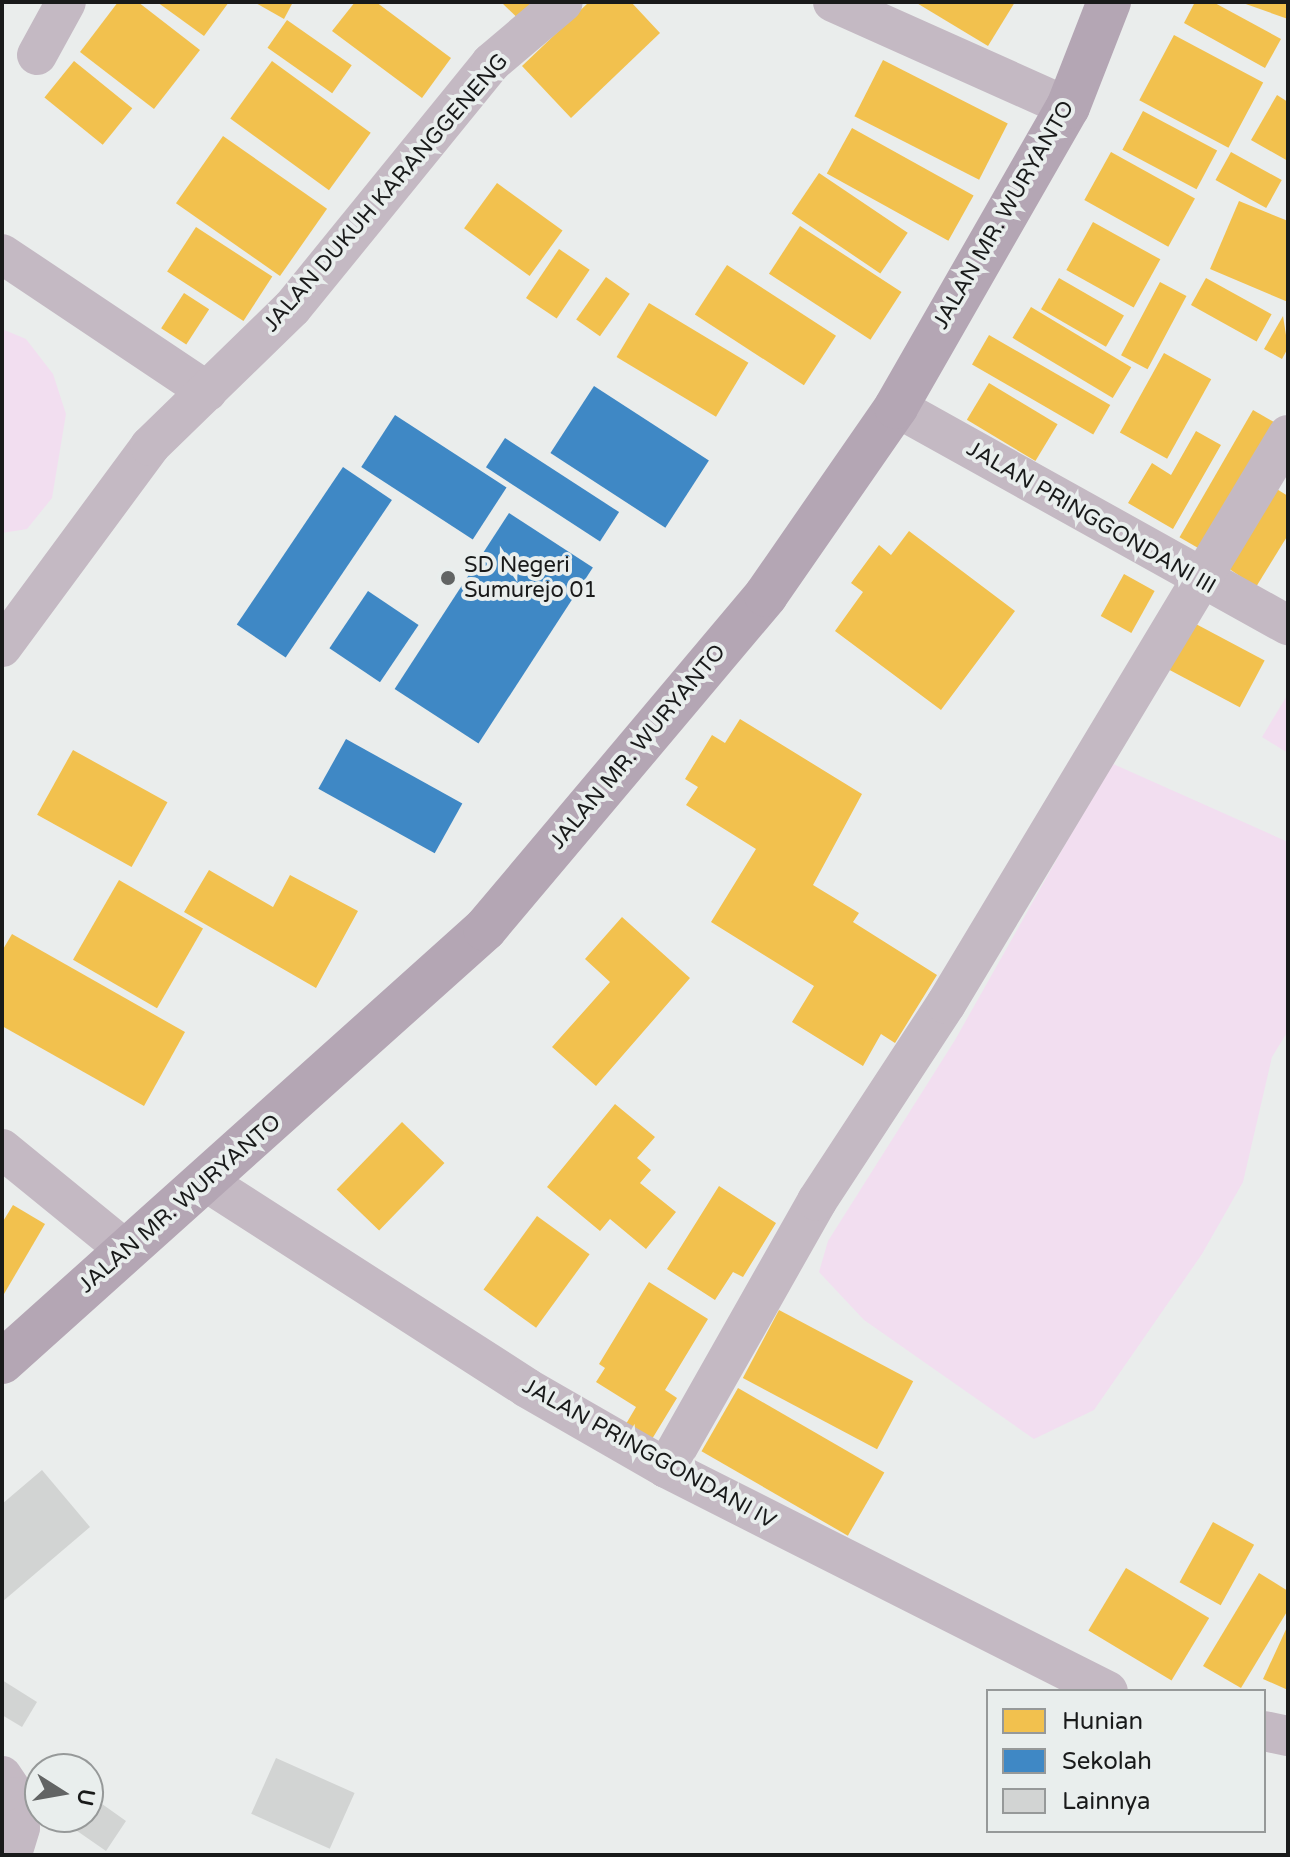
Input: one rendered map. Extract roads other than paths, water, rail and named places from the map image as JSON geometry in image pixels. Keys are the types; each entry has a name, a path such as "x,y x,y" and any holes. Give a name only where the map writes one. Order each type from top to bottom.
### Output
{"main road":[{"name":"JALAN MR. WURYANTO","path":"2,1362 126,1250 208,1183 485,929 766,595 896,407 1068,107 1109,2"}],"street":[{"path":"37,55 66,2"},
{"name":"JALAN DUKUH KARANGGENENG","path":"2,647 150,446 292,308 491,63 563,2"},
{"path":"833,2 1068,107"},
{"path":"2,254 207,391"},
{"name":"JALAN PRINGGONDANI III","path":"896,407 1202,582 1288,625"},
{"path":"666,1468 817,1201 946,1004 1288,435"},
{"path":"2,1149 126,1250"},
{"name":"JALAN PRINGGONDANI IV","path":"208,1183 527,1388 666,1468 1104,1689"},
{"path":"1266,1731 1288,1736"},
{"path":"2,1776 16,1797 20,1828 12,1855"}],"place":[{"name":"SD Negeri Sumurejo 01","path":"448,578"}]}
